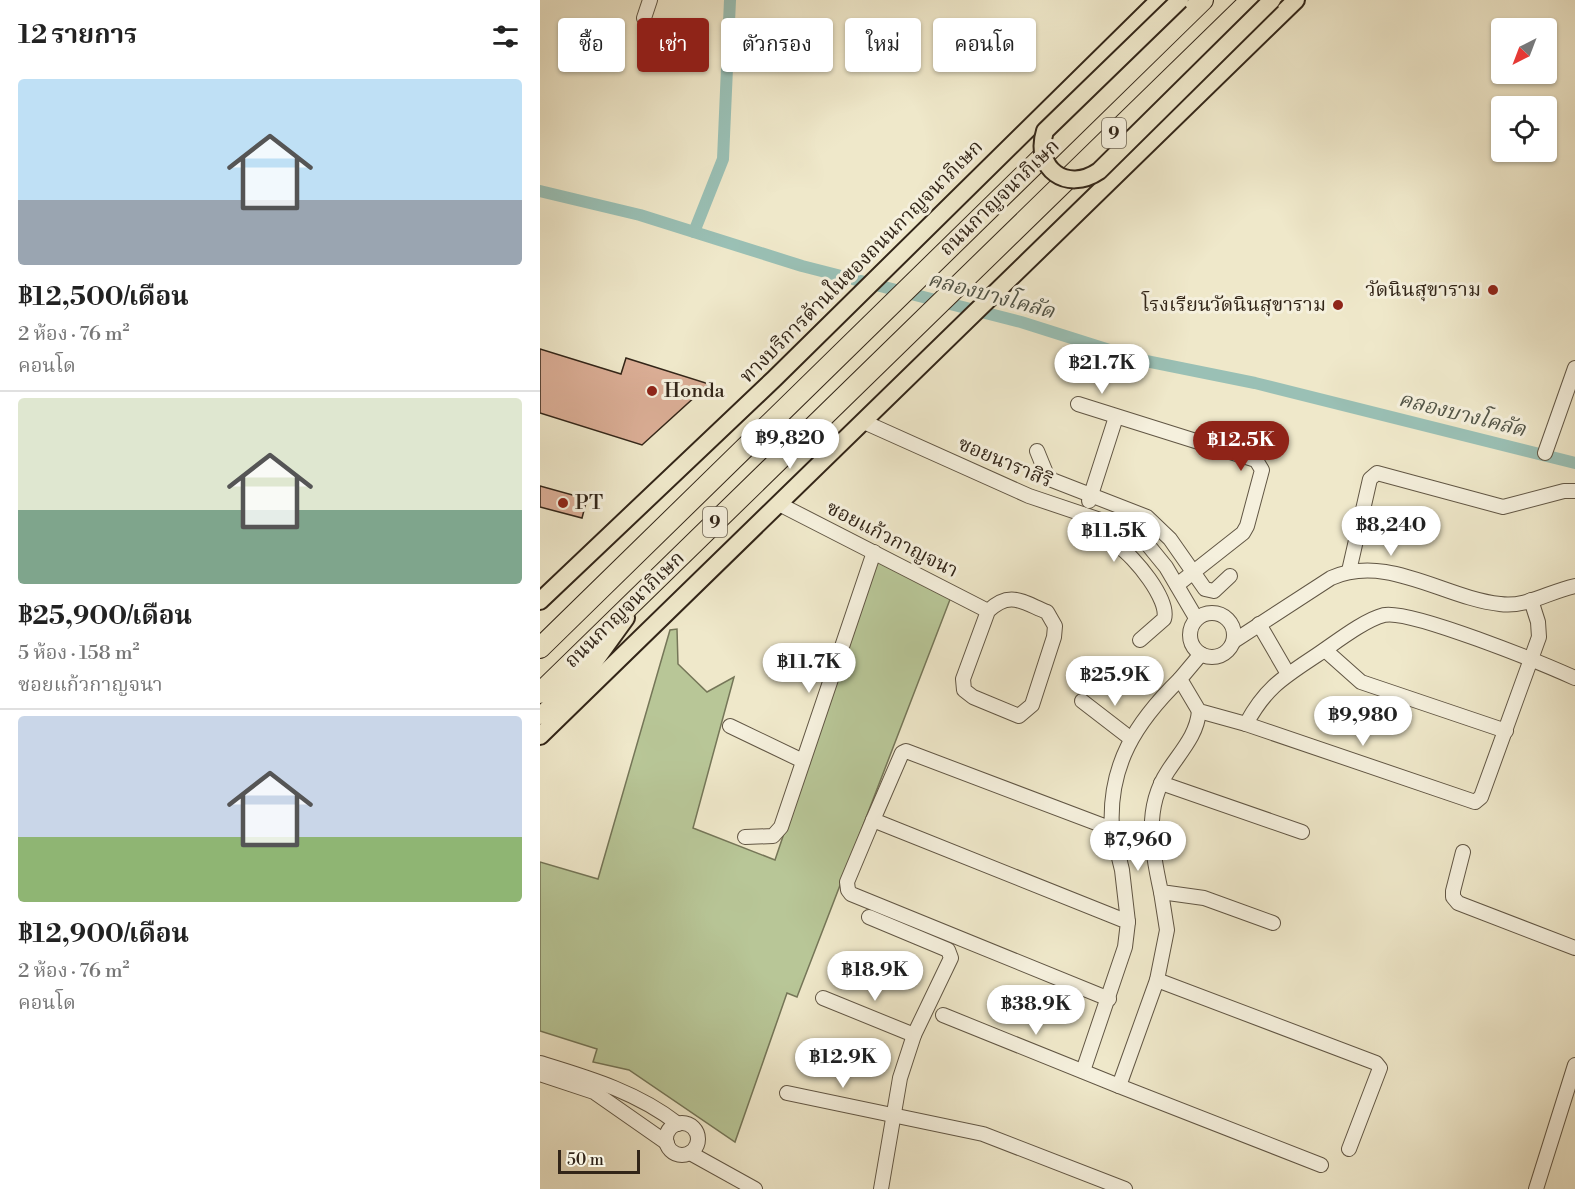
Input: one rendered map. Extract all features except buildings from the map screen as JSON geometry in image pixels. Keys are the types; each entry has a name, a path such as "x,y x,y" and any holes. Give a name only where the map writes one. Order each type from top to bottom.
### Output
{"highway":[{"name":"ถนนกาญจนาภิเษก","path":"540,648 1203,0"},
{"name":"ถนนกาญจนาภิเษก","path":"542,706 653,582 1251,0"},
{"path":"540,640 568,621"}],"main road":[{"name":"ทางบริการด้านในของถนนกาญจนาภิเษก","path":"540,601 774,379 1159,0"},
{"path":"1180,0 1045,132 1042,149 1045,159 1057,175 1081,181 1099,171 1272,0"},
{"path":"540,736 1296,0"},
{"path":"592,665 653,582"},
{"path":"542,706 592,665 674,605"}],"street":[{"path":"644,18 650,0"},
{"path":"1545,453 1575,368"},
{"path":"1078,404 1256,460 1261,464 1262,470 1247,526 1236,539 1177,585"},
{"path":"1116,417 1078,533 1116,544 1127,552 1138,564 1162,602 1164,619 1140,640"},
{"name":"ซอยนาราสิริ","path":"864,422 1029,496 1130,530 1160,559 1196,618"},
{"path":"1037,451 1046,473 1052,480 1147,517 1170,539 1210,592 1230,576"},
{"path":"1349,571 1370,479 1377,473 1503,507 1563,491 1575,491"},
{"name":"ซอยแก้วกาญจนา","path":"779,504 988,611"},
{"path":"745,837 767,837 778,832 874,552"},
{"path":"1234,641 1331,578 1349,571 1381,571 1500,604 1531,600 1575,586"},
{"path":"1011,598 1047,612 1055,626 1054,637 1032,705 1019,716 973,698 964,690 963,679 988,611 999,600 1011,598"},
{"path":"1199,711 1245,724 1475,802 1481,797 1531,659 1539,629 1531,600"},
{"path":"1210,612 1225,616 1234,628 1234,641 1231,648 1220,656 1201,654 1190,640 1190,632 1196,618 1210,612"},
{"path":"1245,724 1263,695 1288,674 1372,620 1394,614 1408,616 1531,659 1575,678"},
{"path":"1259,624 1288,674"},
{"path":"1325,650 1361,682 1506,731"},
{"path":"1083,1071 1125,947 1128,922 1122,870 1112,829 1110,804 1130,738 1153,705 1180,679 1201,654"},
{"path":"1119,1086 1157,980 1167,930 1150,834 1151,819 1161,783 1195,733 1199,711 1180,679"},
{"path":"1082,701 1130,738"},
{"path":"730,726 803,761"},
{"path":"1109,999 852,894 848,890 848,882 902,753 906,751 1112,829"},
{"path":"1161,783 1302,832"},
{"path":"873,820 1128,922"},
{"path":"1463,852 1453,891 1453,897 1458,903 1575,948"},
{"path":"1161,892 1204,898 1273,923"},
{"path":"869,917 948,950 951,954 951,960 914,1035 900,1078 881,1189"},
{"path":"1157,980 1376,1063 1380,1068 1380,1076 1349,1149"},
{"path":"823,998 914,1035"},
{"path":"943,1015 1321,1165"},
{"path":"540,1063 584,1081 645,1101 678,1124"},
{"path":"1536,1189 1575,1065"},
{"path":"540,1074 584,1081 667,1143 676,1154 690,1154 755,1189"},
{"path":"787,1093 983,1134 1125,1189"},
{"path":"667,1143 670,1129 678,1124 689,1124 698,1135 695,1149 690,1154"}],"green space":[{"path":"876,561 951,597 797,997 787,993 735,1142 629,1070 593,1062 597,1049 540,1031 540,862 598,879 670,630 677,629 678,664 707,692 734,677 693,828 775,860"}],"waterway":[{"path":"694,232 723,159 730,0"},
{"name":"คลองบางโคลัด","path":"540,191 640,215 802,266 1021,322 1141,360 1255,383 1575,463"}],"place":[{"name":"วัดนินสุขาราม","path":"1493,290"},
{"name":"โรงเรียนวัดนินสุขาราม","path":"1338,305"},
{"name":"Honda","path":"652,391"},
{"name":"PT","path":"563,503"}]}
